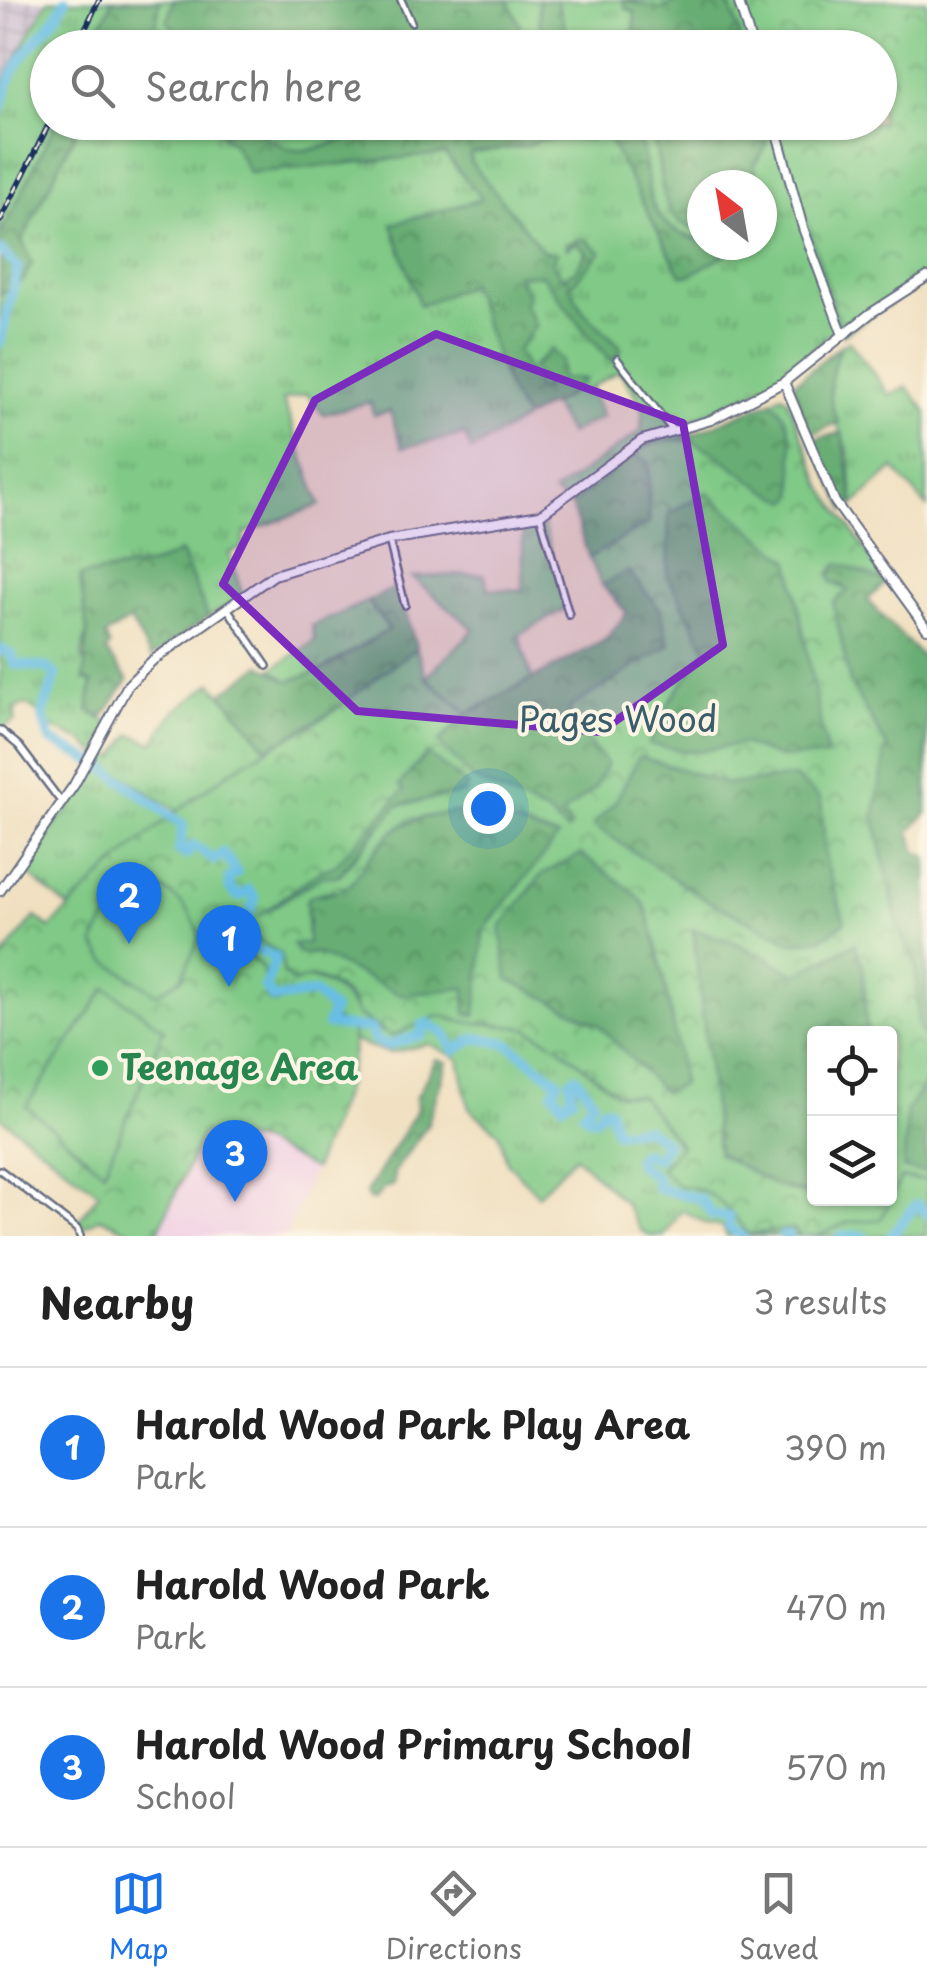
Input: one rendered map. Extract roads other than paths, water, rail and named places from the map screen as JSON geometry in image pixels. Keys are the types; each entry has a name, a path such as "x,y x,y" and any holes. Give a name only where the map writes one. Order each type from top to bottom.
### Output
{"street":[{"path":"401,0 411,22"},
{"path":"738,0 747,30"},
{"path":"779,140 802,228 843,335"},
{"path":"0,892 62,803 119,698 138,674 226,608 285,570 389,540 540,515 642,440 671,427 711,420 784,382 843,335 927,278"},
{"path":"616,359 671,427"},
{"path":"784,382 828,489 927,629"},
{"path":"540,515 569,615"},
{"path":"389,540 405,605"},
{"path":"226,608 267,666"},
{"path":"0,730 19,746 62,803"},
{"path":"0,1170 80,1234"}],"waterway":[{"path":"45,30 65,0"},
{"path":"0,112 13,72 30,47"},
{"path":"0,250 18,267 0,343"},
{"path":"0,649 12,655 14,664 48,668 56,675 42,715 50,740 104,767 183,825 179,851 186,855 193,845 214,860 223,853 237,873 229,878 230,889 239,897 249,890 255,898 243,931 248,947 276,957 265,987 273,999 314,993 333,1010 327,1025 371,1029 374,1039 386,1046 423,1034 422,1025 428,1023 445,1034 454,1051 476,1038 507,1043 558,1081 553,1092 563,1104 572,1098 570,1081 576,1077 593,1100 583,1113 589,1118 596,1118 603,1108 609,1109 616,1132 646,1128 666,1143 657,1159 644,1152 637,1158 640,1166 657,1178 657,1188 701,1199 712,1215 729,1217 729,1227 742,1236"},
{"path":"891,1236 917,1204 927,1214"},
{"path":"783,1236 789,1236"},
{"path":"841,1236 864,1236"}],"railway":[{"path":"85,30 99,0"},
{"path":"0,221 41,140"}],"place":[{"name":"Harold Wood Park","path":"129,944"},
{"name":"Harold Wood Park Play Area","path":"229,987"},
{"name":"Teenage Area","path":"100,1068"},
{"name":"Harold Wood Primary School","path":"235,1202"}],"park label":[{"name":"Pages Wood","path":"618,720"}]}
